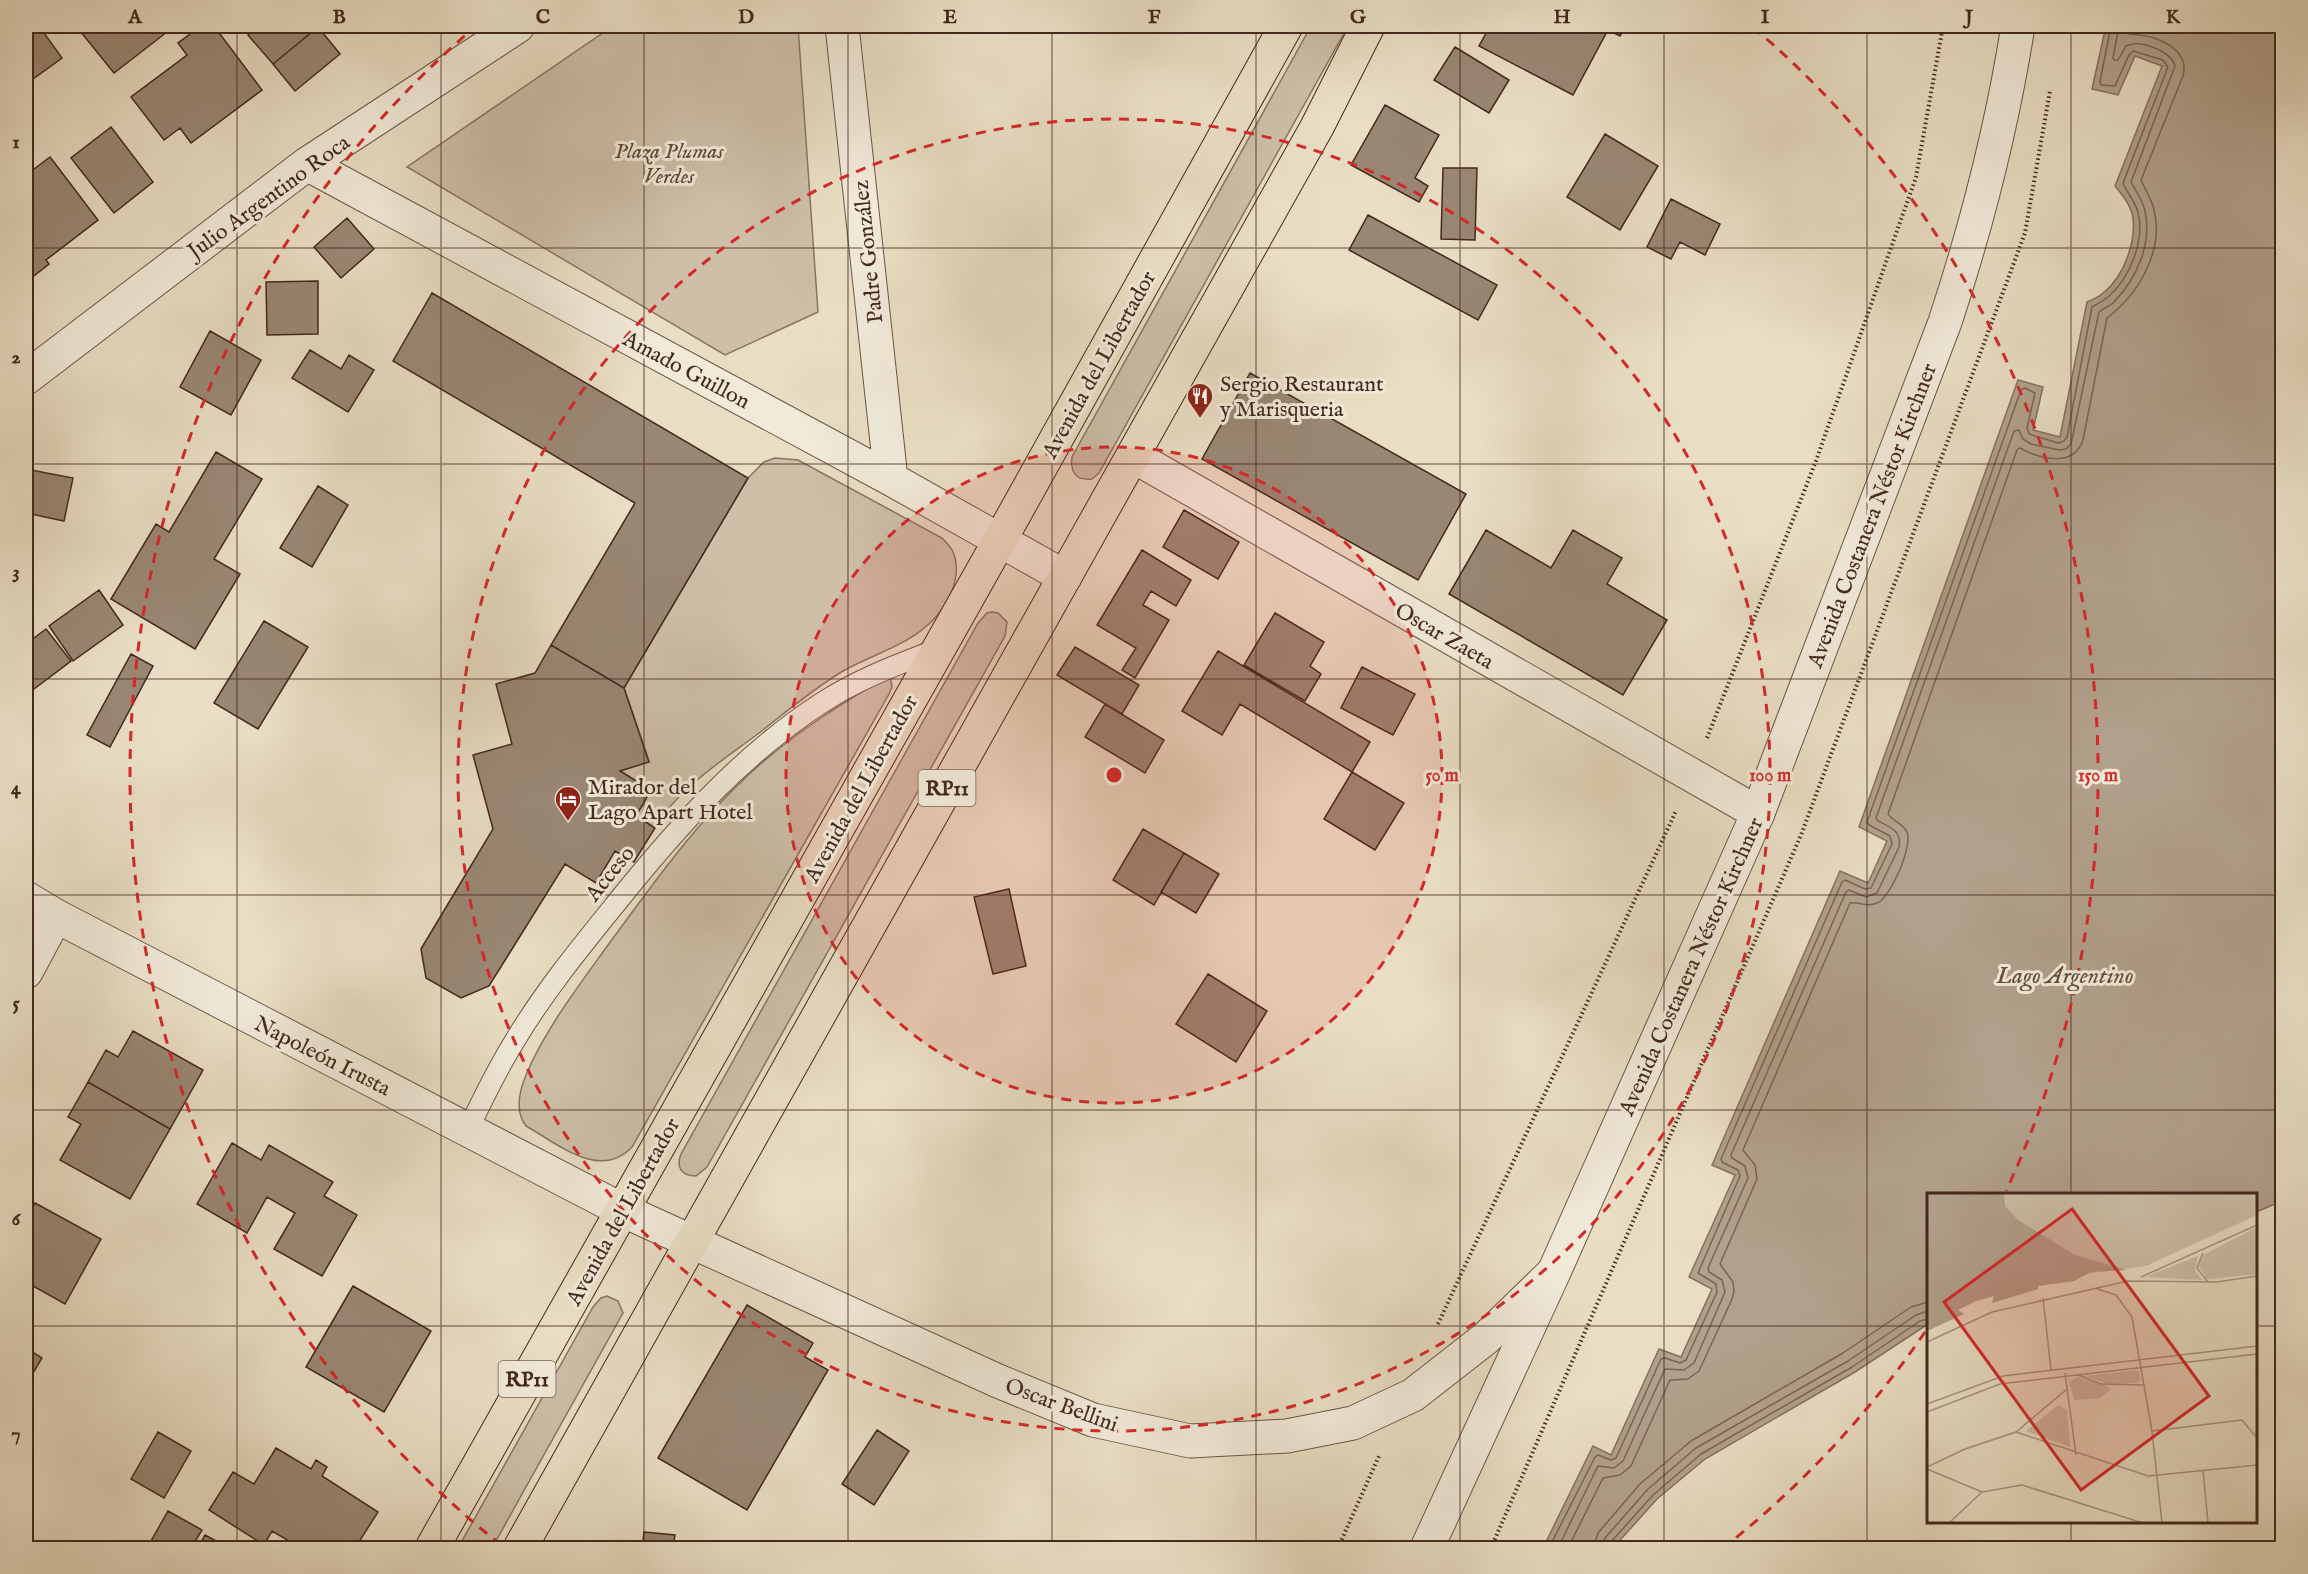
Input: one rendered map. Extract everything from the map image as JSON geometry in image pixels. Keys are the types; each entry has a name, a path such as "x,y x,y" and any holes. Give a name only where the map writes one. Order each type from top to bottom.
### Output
{"main road":[{"name":"Avenida del Libertador","path":"432,1548 1000,540 1286,26"},
{"name":"RP11","path":"520,1548 1317,127 1368,26"}],"street":[{"name":"Julio Argentino Roca","path":"26,378 307,164 518,26"},
{"name":"Padre González","path":"842,26 891,479"},
{"name":"Avenida Costanera Néstor Kirchner","path":"1427,1548 1554,1272 1758,813 1945,322 1971,244 1990,169 2018,26"},
{"name":"Amado Guillon","path":"307,164 891,479 1065,577"},
{"name":"Oscar Zaeta","path":"1133,456 1758,813"},
{"name":"Napoleón Irusta","path":"26,898 56,916 622,1210"},
{"path":"26,972 56,916"},
{"name":"Oscar Bellini","path":"622,1210 999,1381 1093,1420 1190,1441 1287,1436 1353,1423 1403,1400 1413,1395 1486,1338 1554,1272"}],"lane":[{"name":"Acceso","path":"468,1130 491,1082 515,1040 552,985 640,872 711,793 777,735 823,702 866,677 938,649"}],"green space":[{"name":"Plaza Plumas Verdes","path":"613,26 798,26 818,312 725,355 407,167"},
{"path":"1311,26 1348,26 1099,473 1092,479 1078,477 1073,471 1072,457"},
{"path":"775,458 798,460 942,538 952,550 956,561 953,588 940,612 924,628 903,642 843,671 810,693 688,788 655,828 636,816 651,790 620,771 649,761 624,688 748,478 764,462"},
{"path":"987,613 998,613 1007,622 1005,636 707,1167 696,1176 683,1172 679,1163 681,1154 978,623"},
{"path":"890,675 892,687 889,694 632,1147 620,1157 606,1161 593,1160 565,1150 526,1126 520,1115 520,1095 526,1075 542,1042 563,1008 680,849 720,804 763,762 825,716"},
{"path":"607,1296 618,1301 623,1313 492,1548 458,1548 593,1307 601,1298"}],"water":[{"name":"Lago Argentino","path":"2106,26 2282,26 2282,1201 2257,1212 2257,1193 1927,1193 1927,1325 1855,1372 1705,1459 1657,1499 1613,1548 1543,1548 1593,1446 1611,1455 1659,1349 1681,1357 1712,1289 1689,1277 1735,1175 1712,1165 1840,871 1868,883 1887,841 1859,827 2018,380 2043,387 2033,430 2060,437 2087,302 2100,296 2111,286 2128,257 2133,234 2132,213 2115,186 2162,66 2135,56 2118,95 2092,89"}],"building":[{"path":"26,26 39,26 62,58 26,84"},
{"path":"76,26 162,26 167,32 114,73"},
{"path":"201,26 214,26 262,90 191,143 180,128 164,140 131,97 187,55 178,43"},
{"path":"259,26 318,27 273,64 248,35"},
{"path":"1490,26 1626,26 1620,36 1608,30 1573,95 1479,46"},
{"path":"318,27 340,54 295,91 273,64"},
{"path":"1455,47 1509,80 1489,113 1434,80"},
{"path":"1385,105 1439,135 1415,178 1428,186 1419,202 1351,165"},
{"path":"111,127 153,182 114,213 71,158"},
{"path":"1605,134 1658,166 1620,230 1567,197"},
{"path":"50,157 98,220 46,260 49,264 26,282 26,196 30,192 26,185 26,175"},
{"path":"1443,168 1477,168 1475,240 1441,239"},
{"path":"1671,199 1720,224 1705,255 1680,242 1671,259 1647,247"},
{"path":"1368,215 1497,285 1478,320 1349,250"},
{"path":"347,218 374,249 341,278 314,247"},
{"path":"318,281 318,334 267,335 266,282"},
{"path":"432,293 748,478 624,688 551,645 635,503 393,361"},
{"path":"210,331 261,360 231,415 180,387"},
{"path":"310,350 341,369 349,355 374,370 348,412 292,378"},
{"path":"1250,373 1466,494 1418,580 1202,459"},
{"path":"216,452 262,479 214,559 240,574 195,649 111,599 156,524 169,532"},
{"path":"26,469 73,478 64,521 26,513"},
{"path":"318,486 348,505 312,567 280,548"},
{"path":"1184,510 1239,542 1218,579 1163,547"},
{"path":"1486,530 1551,568 1573,530 1622,558 1607,584 1667,620 1623,695 1449,594"},
{"path":"1142,550 1191,580 1176,606 1151,591 1143,605 1169,620 1135,678 1122,670 1136,648 1097,625"},
{"path":"99,590 123,625 73,661 49,626"},
{"path":"1275,613 1324,642 1310,666 1321,674 1305,701 1244,665"},
{"path":"264,621 308,647 258,729 214,703"},
{"path":"46,629 71,661 30,692 26,686 26,644"},
{"name":"Mirador del Lago Apart Hotel","path":"551,645 624,688 649,762 620,771 651,790 636,816 655,828 634,862 615,851 596,883 565,864 489,986 461,998 426,978 421,949 493,829 473,755 512,744 496,684 535,673"},
{"path":"1075,647 1139,685 1122,714 1057,675"},
{"path":"1218,651 1370,742 1352,772 1240,704 1222,735 1182,711"},
{"path":"131,654 153,666 110,747 87,735"},
{"path":"1362,667 1415,694 1393,735 1341,708"},
{"path":"1105,704 1164,740 1145,773 1085,737"},
{"path":"1352,772 1404,803 1375,850 1324,819"},
{"path":"1143,829 1184,853 1154,905 1113,880"},
{"path":"1184,853 1219,874 1196,913 1161,892"},
{"path":"1009,889 1026,966 993,974 974,897"},
{"path":"1208,974 1267,1011 1236,1062 1176,1024"},
{"path":"133,1031 203,1070 170,1129 88,1082 106,1050 118,1057"},
{"path":"88,1082 170,1129 130,1199 60,1160 81,1124 68,1117"},
{"path":"232,1143 261,1160 269,1145 333,1182 324,1196 357,1215 322,1276 274,1249 295,1213 267,1197 247,1233 197,1204"},
{"path":"35,1203 101,1239 65,1304 26,1282 26,1221"},
{"path":"353,1286 431,1331 384,1412 306,1367"},
{"path":"747,1305 813,1343 805,1357 828,1370 747,1510 658,1458"},
{"path":"26,1348 42,1358 26,1385"},
{"path":"877,1430 909,1451 874,1505 842,1484"},
{"path":"158,1432 191,1451 164,1498 131,1479"},
{"path":"276,1448 311,1469 316,1460 327,1467 322,1476 378,1512 355,1548 301,1548 272,1531 264,1545 209,1510 233,1472 254,1484"},
{"path":"168,1511 202,1530 191,1548 147,1548"},
{"path":"644,1532 675,1535 673,1548 642,1548"},
{"path":"205,1535 229,1548 198,1548"}],"place":[{"name":"Sergio Restaurant y Marisqueria","path":"1200,419"},
{"name":"Mirador del Lago Apart Hotel","path":"568,822"}]}
